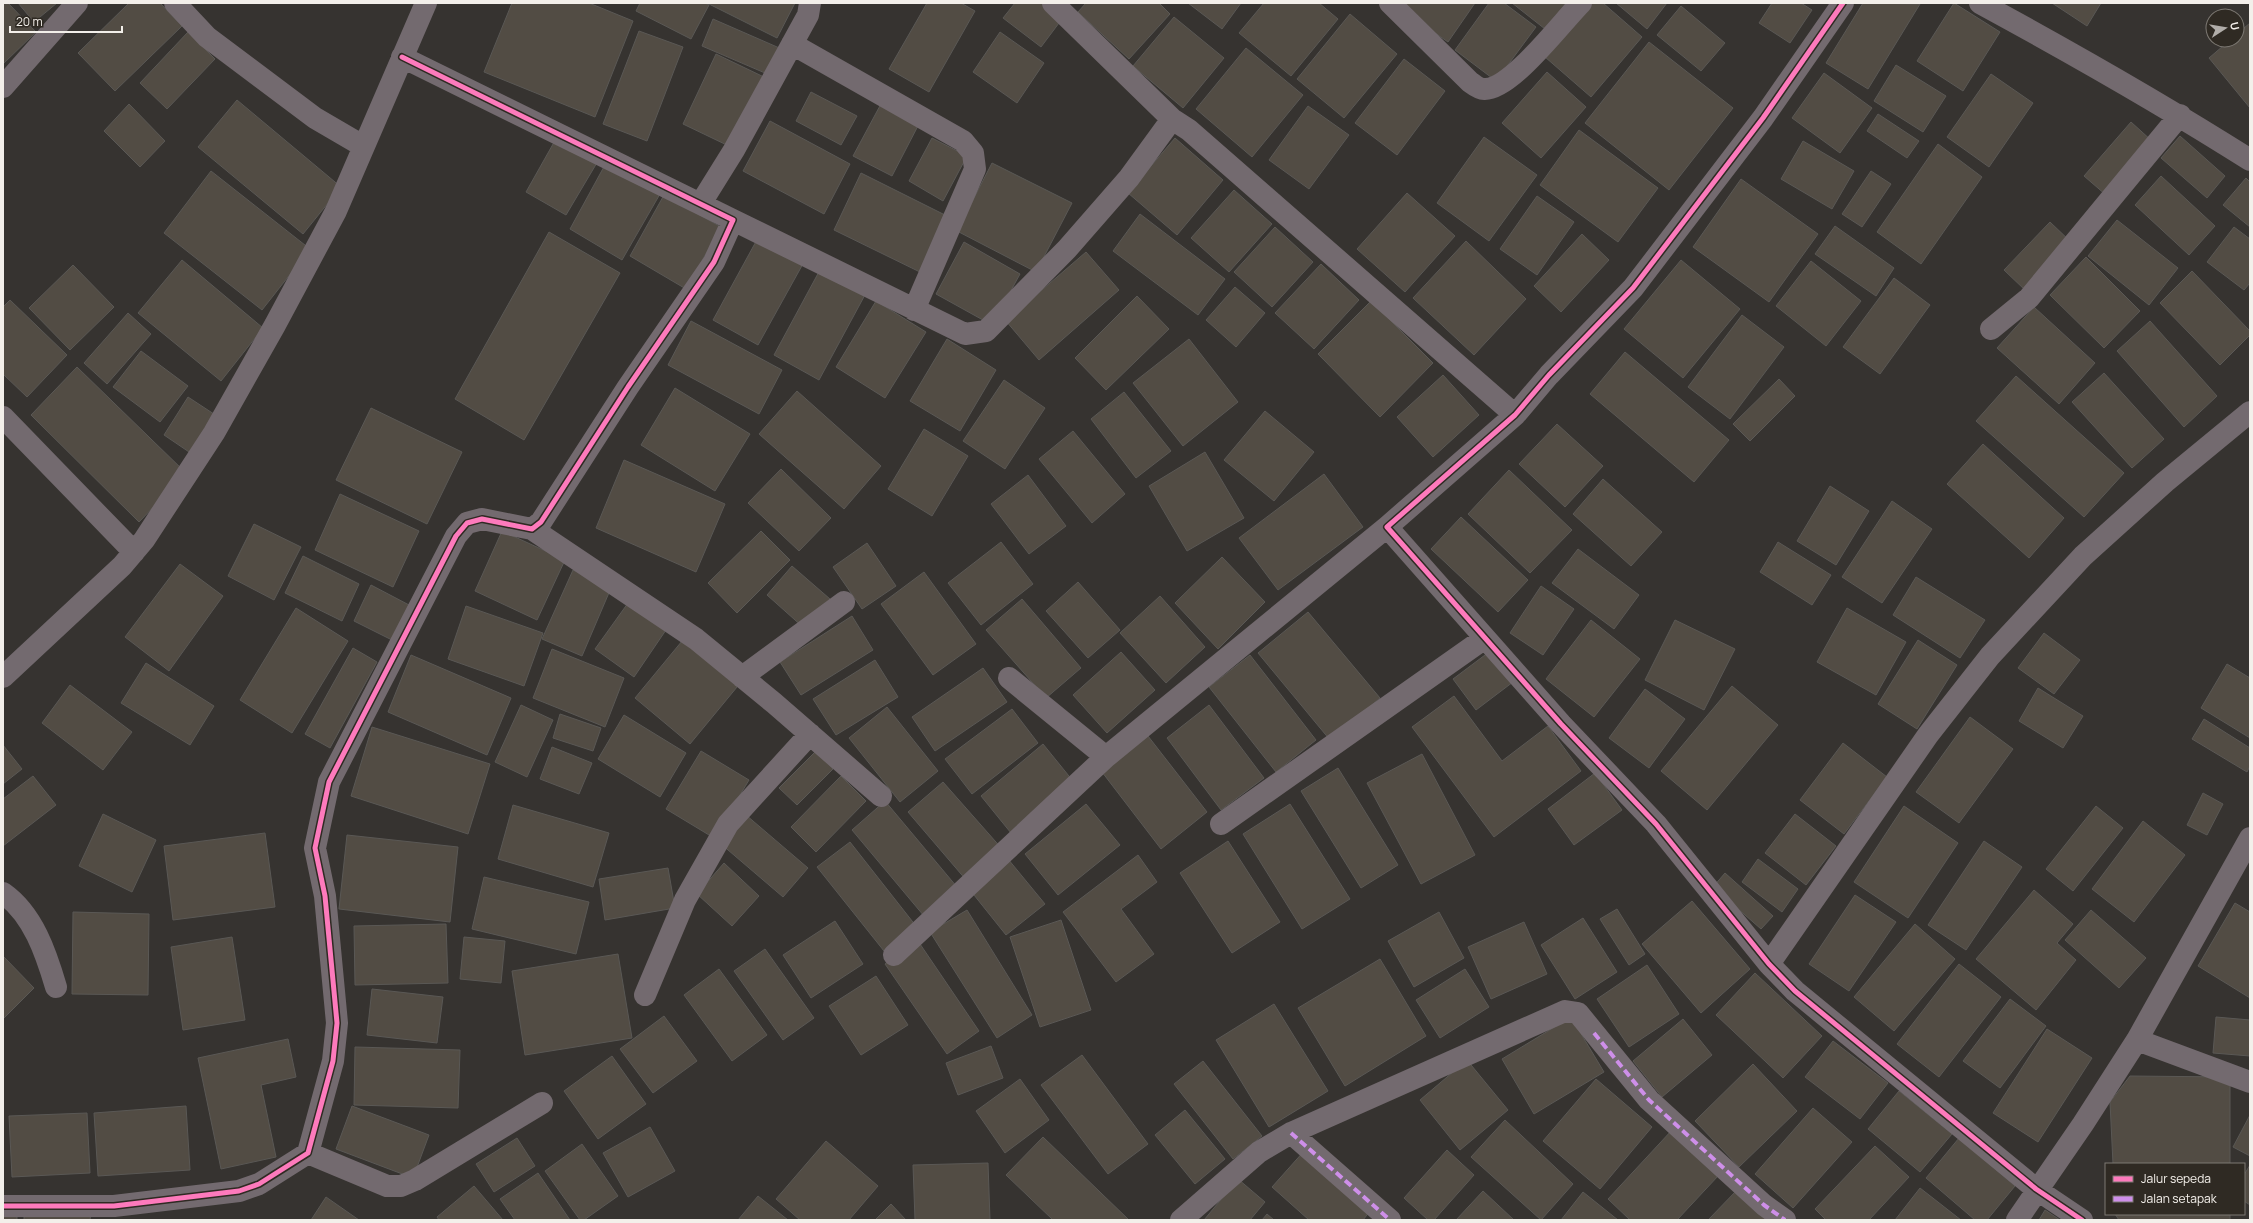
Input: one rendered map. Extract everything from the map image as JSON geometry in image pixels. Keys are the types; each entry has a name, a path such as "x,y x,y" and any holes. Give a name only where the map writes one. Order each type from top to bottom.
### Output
{"street":[{"path":"3,87 77,3"},
{"path":"175,3 207,37 315,118 363,146"},
{"path":"3,676 122,566 144,540 214,433 276,325 336,211 426,3"},
{"path":"701,203 734,150 792,44 808,14 810,3"},
{"path":"1053,3 1172,119 1189,130 1515,415"},
{"path":"1390,3 1470,82 1483,89 1493,88 1522,67 1581,3"},
{"path":"894,954 1106,757 1387,527 1515,415 1549,376 1633,288 1763,118 1843,3"},
{"path":"1980,3 2180,115 2250,160"},
{"path":"792,44 963,141 973,153 975,169 914,310"},
{"path":"402,57 965,334 986,331 1067,249 1129,178 1172,119"},
{"path":"1991,329 2028,298 2180,115"},
{"path":"532,529 541,522 628,386 714,262 733,220"},
{"path":"1768,964 1928,735 1990,656 2082,556 2165,482 2250,412"},
{"path":"3,417 134,552"},
{"path":"3,1206 114,1206 239,1192 259,1184 308,1153 333,1061 337,1023 324,896 315,848 329,782 460,532 467,523 482,519 532,529 696,639 810,734 881,796"},
{"path":"1387,527 1561,724 1656,824 1698,879 1768,964 1795,991 2036,1189 2082,1220"},
{"path":"742,677 844,602"},
{"path":"1221,824 1485,638"},
{"path":"1009,678 1106,757"},
{"path":"645,995 685,900 728,824 810,734"},
{"path":"2017,1220 2036,1189 2083,1124 2137,1040 2250,838"},
{"path":"3,893 26,916 46,956 56,987"},
{"path":"1182,1220 1259,1152 1292,1134 1553,1014 1564,1011 1578,1013 1649,1100 1764,1205 1786,1220"},
{"path":"2137,1040 2250,1082"},
{"path":"308,1153 387,1186 401,1186 415,1180 542,1103"},
{"path":"1292,1134 1390,1220"}],"building":[{"path":"3,3 8,3 36,32 3,64"},
{"path":"18,3 57,3 34,22"},
{"path":"129,3 160,3 182,26 115,91 78,53"},
{"path":"512,3 589,3 633,21 595,117 484,72"},
{"path":"640,3 705,3 709,5 691,39 636,11"},
{"path":"707,3 795,3 777,38"},
{"path":"927,3 961,3 975,11 929,92 889,69"},
{"path":"1015,3 1041,3 1062,19 1041,47 1003,18"},
{"path":"1086,3 1159,3 1170,14 1129,59 1078,12"},
{"path":"1188,3 1241,3 1222,29"},
{"path":"1264,3 1319,3 1338,19 1291,76 1239,33"},
{"path":"1401,3 1475,3 1448,42 1398,7"},
{"path":"1489,3 1504,3 1536,27 1496,81 1455,50"},
{"path":"1512,3 1566,3 1545,29"},
{"path":"1590,3 1603,3 1642,37 1591,97 1545,57"},
{"path":"1616,3 1667,3 1647,29"},
{"path":"1772,3 1801,3 1812,10 1790,43 1759,23"},
{"path":"1863,3 1920,4 1868,89 1826,63"},
{"path":"1954,3 2000,32 1963,91 1917,61"},
{"path":"2052,3 2101,3 2087,26"},
{"path":"1681,6 1725,43 1701,71 1657,35"},
{"path":"1350,14 1397,54 1344,118 1297,79"},
{"path":"1174,17 1224,58 1183,108 1133,66"},
{"path":"713,19 784,50 772,76 702,46"},
{"path":"2250,23 2250,108 2209,58 2221,48 2245,48 2245,27"},
{"path":"639,31 683,47 647,141 603,124"},
{"path":"188,32 215,59 167,109 140,83"},
{"path":"1000,32 1044,63 1017,103 973,72"},
{"path":"1649,42 1733,108 1669,190 1585,123"},
{"path":"1246,48 1303,95 1252,157 1196,109"},
{"path":"716,54 766,78 733,148 683,124"},
{"path":"1404,59 1445,91 1397,155 1355,123"},
{"path":"1896,65 1946,96 1923,132 1874,101"},
{"path":"1547,72 1586,107 1541,158 1502,123"},
{"path":"1824,73 1872,108 1840,153 1792,118"},
{"path":"1991,74 2033,103 1989,167 1947,137"},
{"path":"811,92 857,116 841,145 796,121"},
{"path":"237,100 341,187 303,234 198,147"},
{"path":"882,102 920,122 892,176 853,156"},
{"path":"129,104 165,141 140,167 104,131"},
{"path":"1308,106 1349,135 1309,189 1269,160"},
{"path":"1878,114 1919,141 1907,158 1867,131"},
{"path":"770,121 850,164 824,214 743,171"},
{"path":"2131,122 2152,141 2106,195 2084,176"},
{"path":"1579,130 1658,188 1618,242 1540,185"},
{"path":"2180,136 2225,176 2207,198 2161,158"},
{"path":"557,137 598,161 566,215 526,192"},
{"path":"1484,137 1537,175 1489,241 1437,203"},
{"path":"932,138 967,156 943,201 909,181"},
{"path":"1175,138 1223,180 1177,235 1128,193"},
{"path":"1803,141 1854,171 1832,209 1781,179"},
{"path":"1938,144 1982,177 1921,264 1877,232"},
{"path":"606,163 660,194 622,260 570,229"},
{"path":"992,163 1072,203 1036,272 957,231"},
{"path":"211,171 310,249 262,310 164,233"},
{"path":"1871,171 1891,184 1862,227 1842,214"},
{"path":"861,173 949,217 922,273 834,230"},
{"path":"2161,176 2215,226 2189,255 2135,205"},
{"path":"2246,178 2250,182 2250,227 2223,205"},
{"path":"1741,179 1818,234 1769,302 1693,247"},
{"path":"1234,190 1272,224 1229,272 1191,238"},
{"path":"1407,193 1455,236 1405,292 1357,249"},
{"path":"664,195 721,227 686,289 630,256"},
{"path":"1537,196 1574,222 1537,275 1500,249"},
{"path":"1140,214 1225,279 1198,315 1113,251"},
{"path":"2117,220 2178,268 2149,305 2088,256"},
{"path":"2050,222 2072,243 2026,291 2004,270"},
{"path":"1835,226 1894,268 1876,296 1815,254"},
{"path":"1275,227 1313,262 1272,307 1234,272"},
{"path":"2234,227 2250,239 2250,283 2244,290 2207,262"},
{"path":"549,232 620,273 524,440 455,399"},
{"path":"1582,234 1609,260 1561,312 1534,286"},
{"path":"759,236 804,262 758,345 713,320"},
{"path":"1466,241 1526,299 1474,355 1413,298"},
{"path":"964,242 1020,274 992,325 936,294"},
{"path":"1086,252 1119,290 1039,360 1006,321"},
{"path":"2086,257 2140,311 2104,348 2050,295"},
{"path":"182,260 263,328 221,381 138,313"},
{"path":"1681,260 1740,309 1683,378 1624,329"},
{"path":"1811,261 1861,301 1826,346 1776,306"},
{"path":"1321,264 1359,300 1314,349 1275,313"},
{"path":"73,265 114,307 70,350 29,308"},
{"path":"821,268 866,293 819,380 774,355"},
{"path":"2192,271 2250,331 2250,335 2220,365 2160,303"},
{"path":"1894,278 1930,305 1880,374 1843,347"},
{"path":"1235,287 1265,313 1236,347 1206,320"},
{"path":"1137,296 1169,329 1106,390 1075,358"},
{"path":"10,300 67,355 27,397 3,374 3,307"},
{"path":"876,301 926,332 885,398 836,367"},
{"path":"1371,301 1433,363 1380,417 1318,354"},
{"path":"2034,307 2095,363 2059,404 1997,348"},
{"path":"128,313 151,334 107,384 84,363"},
{"path":"1742,315 1784,347 1730,419 1688,387"},
{"path":"691,321 782,370 759,414 668,365"},
{"path":"2150,321 2217,396 2184,427 2117,351"},
{"path":"947,339 996,370 960,431 910,401"},
{"path":"1189,339 1238,402 1183,446 1133,383"},
{"path":"141,351 188,386 160,422 113,387"},
{"path":"1625,352 1729,440 1694,482 1590,394"},
{"path":"77,367 186,473 139,522 31,415"},
{"path":"2104,373 2164,439 2132,468 2072,402"},
{"path":"1443,375 1479,415 1433,457 1397,417"},
{"path":"2016,376 2124,473 2084,517 1976,421"},
{"path":"1779,379 1795,396 1750,441 1733,424"},
{"path":"1004,380 1045,408 1005,469 963,441"},
{"path":"675,388 750,434 715,491 641,445"},
{"path":"797,391 881,466 844,509 759,434"},
{"path":"1124,392 1171,451 1136,478 1091,419"},
{"path":"188,397 220,418 195,456 164,435"},
{"path":"371,408 462,452 427,524 336,480"},
{"path":"1265,411 1314,452 1274,501 1224,460"},
{"path":"1557,424 1603,466 1565,507 1519,464"},
{"path":"924,429 968,456 932,516 888,489"},
{"path":"1073,431 1125,494 1092,523 1039,459"},
{"path":"1983,444 2064,518 2029,558 1947,484"},
{"path":"1205,452 1244,518 1187,551 1149,486"},
{"path":"624,460 725,504 696,572 596,528"},
{"path":"781,469 831,518 799,551 748,503"},
{"path":"1509,470 1572,530 1530,573 1468,514"},
{"path":"1324,474 1363,527 1278,590 1239,538"},
{"path":"1028,475 1066,526 1029,554 991,504"},
{"path":"1603,479 1662,532 1631,566 1573,514"},
{"path":"1830,486 1869,511 1836,565 1797,541"},
{"path":"340,494 419,531 393,587 315,550"},
{"path":"1892,501 1932,529 1882,603 1842,577"},
{"path":"1461,517 1528,580 1498,612 1431,549"},
{"path":"254,524 301,547 274,600 228,576"},
{"path":"502,531 565,560 537,620 475,591"},
{"path":"761,531 790,560 737,613 708,583"},
{"path":"1001,542 1033,584 981,625 948,583"},
{"path":"1778,542 1831,575 1812,605 1760,572"},
{"path":"867,543 896,586 862,609 833,567"},
{"path":"1578,549 1639,595 1614,629 1552,583"},
{"path":"303,556 359,584 342,621 285,593"},
{"path":"1222,557 1265,602 1218,649 1175,603"},
{"path":"180,564 223,596 169,671 125,637"},
{"path":"792,566 830,599 804,628 767,595"},
{"path":"573,570 611,588 582,656 542,639"},
{"path":"924,572 976,644 933,675 881,604"},
{"path":"1916,577 1985,620 1960,658 1893,615"},
{"path":"1078,582 1120,630 1088,658 1046,611"},
{"path":"371,585 411,606 394,641 354,621"},
{"path":"1541,586 1574,609 1543,655 1510,633"},
{"path":"1160,596 1205,647 1166,683 1120,633"},
{"path":"1022,599 1081,668 1046,698 986,630"},
{"path":"628,603 666,630 634,677 595,649"},
{"path":"466,606 543,633 524,686 448,659"},
{"path":"296,608 348,641 292,733 240,700"},
{"path":"1847,608 1906,642 1876,695 1817,662"},
{"path":"1308,612 1380,698 1330,740 1258,653"},
{"path":"852,616 873,650 801,695 780,662"},
{"path":"1591,620 1640,659 1594,717 1546,679"},
{"path":"1675,620 1735,649 1704,710 1645,680"},
{"path":"2044,633 2080,660 2054,694 2018,668"},
{"path":"687,635 742,681 690,744 635,698"},
{"path":"1918,640 1957,665 1917,729 1878,704"},
{"path":"353,648 377,662 330,748 305,734"},
{"path":"552,649 624,678 605,727 533,698"},
{"path":"1121,652 1155,690 1107,733 1073,695"},
{"path":"1489,652 1513,682 1476,710 1453,679"},
{"path":"411,655 511,698 487,755 388,712"},
{"path":"1250,655 1316,740 1276,772 1209,687"},
{"path":"875,660 898,697 836,735 813,699"},
{"path":"146,663 214,706 190,745 121,703"},
{"path":"2227,664 2250,678 2250,738 2201,708"},
{"path":"983,668 1007,702 935,751 912,717"},
{"path":"70,685 132,732 103,770 42,723"},
{"path":"1732,686 1778,725 1707,810 1661,771"},
{"path":"2038,688 2083,716 2063,748 2019,721"},
{"path":"1645,689 1685,719 1649,768 1609,738"},
{"path":"1454,696 1502,761 1548,726 1581,771 1494,837 1412,727"},
{"path":"521,705 553,720 527,777 495,762"},
{"path":"1209,705 1264,778 1221,810 1167,738"},
{"path":"887,707 938,771 900,802 849,738"},
{"path":"1012,709 1038,743 972,794 945,759"},
{"path":"560,714 601,728 593,751 553,738"},
{"path":"624,715 686,753 660,797 598,759"},
{"path":"1970,717 2013,749 1959,823 1916,792"},
{"path":"2204,719 2250,748 2250,766 2247,772 2192,739"},
{"path":"372,727 490,764 468,834 351,796"},
{"path":"1148,736 1207,812 1161,849 1102,772"},
{"path":"1843,743 1887,777 1844,834 1800,800"},
{"path":"1043,744 1073,781 1011,833 981,796"},
{"path":"3,745 22,769 3,784"},
{"path":"552,747 592,763 579,794 540,779"},
{"path":"701,751 749,780 714,838 666,809"},
{"path":"816,751 833,769 797,805 779,788"},
{"path":"1422,754 1475,855 1421,884 1367,783"},
{"path":"1338,768 1398,865 1361,888 1301,791"},
{"path":"1595,773 1622,810 1574,845 1548,809"},
{"path":"33,776 56,805 3,846 3,799"},
{"path":"841,776 866,801 816,852 791,827"},
{"path":"943,782 1003,850 967,881 908,812"},
{"path":"2203,793 2223,804 2207,835 2187,825"},
{"path":"885,801 957,887 924,916 852,830"},
{"path":"1086,804 1120,845 1058,895 1025,854"},
{"path":"1290,804 1350,899 1302,929 1243,834"},
{"path":"513,805 609,833 593,887 498,859"},
{"path":"1904,806 1958,843 1908,918 1854,882"},
{"path":"2096,806 2123,828 2073,891 2046,869"},
{"path":"103,814 156,840 132,892 79,866"},
{"path":"1795,814 1836,846 1806,885 1765,853"},
{"path":"746,815 808,868 783,897 721,844"},
{"path":"2143,821 2185,855 2134,922 2092,889"},
{"path":"265,833 275,907 173,920 164,846"},
{"path":"347,835 458,847 450,922 339,909"},
{"path":"1228,841 1280,922 1232,953 1180,873"},
{"path":"1984,841 2022,867 1966,950 1928,925"},
{"path":"850,842 916,926 884,951 817,867"},
{"path":"1138,855 1157,882 1121,909 1154,954 1116,982 1063,912"},
{"path":"1008,859 1045,904 1006,935 970,890"},
{"path":"1758,859 1798,889 1782,912 1742,882"},
{"path":"724,863 759,896 732,926 697,894"},
{"path":"668,868 675,908 605,920 599,879"},
{"path":"1725,873 1773,916 1761,929 1713,887"},
{"path":"484,877 589,902 576,954 472,929"},
{"path":"2034,890 2073,924 2057,943 2076,960 2036,1010 1976,959"},
{"path":"1855,895 1896,922 1849,991 1809,964"},
{"path":"1692,901 1750,969 1701,1013 1642,944"},
{"path":"2235,903 2250,912 2250,998 2198,966"},
{"path":"1617,909 1645,954 1629,965 1600,919"},
{"path":"967,910 1032,1015 997,1038 930,932"},
{"path":"2091,910 2146,958 2119,988 2065,940"},
{"path":"73,912 149,914 148,995 72,994"},
{"path":"1439,912 1464,958 1414,987 1388,941"},
{"path":"1583,918 1617,972 1575,999 1541,945"},
{"path":"1061,920 1091,1010 1040,1027 1010,937"},
{"path":"835,921 863,964 811,998 783,955"},
{"path":"1524,922 1547,974 1491,999 1468,947"},
{"path":"446,924 448,983 355,985 354,926"},
{"path":"1915,924 1955,959 1894,1031 1854,997"},
{"path":"232,937 245,1020 183,1030 171,947"},
{"path":"464,937 505,941 501,983 460,979"},
{"path":"918,941 979,1031 947,1054 885,964"},
{"path":"765,949 814,1018 783,1040 734,971"},
{"path":"618,954 632,1038 525,1055 512,971"},
{"path":"3,956 34,988 3,1019"},
{"path":"1380,959 1426,1036 1345,1086 1298,1008"},
{"path":"1959,964 2001,997 1939,1077 1897,1044"},
{"path":"1647,965 1679,1014 1629,1047 1597,999"},
{"path":"719,969 767,1035 732,1061 684,995"},
{"path":"1465,969 1489,1007 1440,1038 1416,1000"},
{"path":"1755,973 1822,1036 1783,1078 1716,1015"},
{"path":"876,976 908,1025 861,1055 829,1006"},
{"path":"372,989 443,997 437,1043 367,1035"},
{"path":"2010,999 2046,1026 2000,1088 1963,1061"},
{"path":"1274,1004 1328,1091 1269,1127 1216,1040"},
{"path":"664,1016 697,1061 653,1093 620,1049"},
{"path":"1571,1017 1604,1072 1534,1114 1502,1059"},
{"path":"2216,1017 2250,1020 2250,1056 2213,1053"},
{"path":"1683,1019 1712,1055 1662,1097 1633,1061"},
{"path":"2047,1029 2092,1058 2038,1142 1993,1113"},
{"path":"288,1039 296,1077 261,1085 276,1157 221,1169 198,1058"},
{"path":"1833,1041 1888,1083 1860,1119 1805,1077"},
{"path":"991,1046 1003,1078 958,1095 946,1063"},
{"path":"355,1047 460,1050 458,1108 354,1105"},
{"path":"1082,1055 1148,1144 1108,1174 1041,1085"},
{"path":"612,1056 646,1104 598,1139 564,1091"},
{"path":"1467,1060 1508,1110 1460,1150 1420,1100"},
{"path":"1203,1061 1262,1136 1233,1159 1174,1084"},
{"path":"1753,1064 1797,1111 1739,1167 1695,1121"},
{"path":"2130,1076 2230,1077 2230,1163 2113,1163 2110,1102"},
{"path":"1020,1079 1049,1120 1005,1153 976,1111"},
{"path":"1596,1079 1652,1127 1600,1189 1543,1141"},
{"path":"1899,1091 1952,1134 1920,1172 1868,1129"},
{"path":"186,1106 190,1170 98,1176 94,1113"},
{"path":"352,1106 429,1135 413,1178 336,1149"},
{"path":"1813,1108 1852,1142 1793,1208 1755,1174"},
{"path":"1185,1110 1225,1159 1195,1184 1155,1135"},
{"path":"87,1113 90,1173 12,1177 9,1116"},
{"path":"2250,1115 2250,1156 2233,1147"},
{"path":"1505,1120 1573,1184 1541,1220 1471,1157"},
{"path":"650,1127 675,1171 628,1197 603,1153"},
{"path":"1672,1130 1719,1175 1677,1220 1630,1220 1608,1199"},
{"path":"1043,1137 1129,1220 1053,1220 1006,1175"},
{"path":"517,1138 535,1166 494,1192 476,1164"},
{"path":"1959,1138 2015,1186 1987,1220 1975,1220 1926,1178"},
{"path":"826,1141 878,1186 849,1220 800,1220 776,1199"},
{"path":"582,1144 618,1196 584,1220 580,1220 545,1171"},
{"path":"1875,1146 1909,1177 1869,1220 1826,1220 1815,1209"},
{"path":"1305,1150 1371,1210 1363,1220 1309,1220 1272,1187"},
{"path":"1447,1150 1474,1175 1434,1220 1428,1220 1404,1198"},
{"path":"988,1163 990,1220 915,1220 913,1165"},
{"path":"2250,1165 2250,1205 2245,1202 2245,1173"},
{"path":"538,1173 570,1220 515,1220 500,1199"},
{"path":"1238,1179 1265,1202 1250,1220 1204,1220"},
{"path":"474,1186 503,1220 439,1220 437,1217"},
{"path":"1920,1188 1961,1220 1895,1220"},
{"path":"1738,1189 1766,1220 1708,1220"},
{"path":"1483,1191 1514,1220 1456,1220"},
{"path":"1583,1192 1618,1220 1561,1220"},
{"path":"758,1196 788,1220 738,1220"},
{"path":"326,1197 359,1220 311,1220"},
{"path":"891,1204 906,1220 875,1220"},
{"path":"24,1210 91,1212 90,1220 24,1220"},
{"path":"2045,1210 2060,1220 2039,1220"},
{"path":"3,1211 17,1212 17,1220 3,1220"},
{"path":"1267,1214 1274,1220 1262,1220"},
{"path":"2116,1215 2230,1215 2230,1220 2119,1220"}],"marked path":[{"path":"1594,1033 1649,1100 1764,1205 1785,1220"},
{"path":"1291,1133 1390,1220"}],"cycle path":[{"path":"1843,3 1763,118 1633,288 1549,375 1515,415 1387,527 1561,724 1656,824 1769,964 1795,991 2036,1189 2082,1220"},
{"path":"3,1206 114,1206 239,1191 259,1184 308,1153 333,1061 337,1023 325,896 315,848 329,782 456,536 467,523 482,519 532,529 541,522 628,387 714,262 733,220 402,57"}]}
